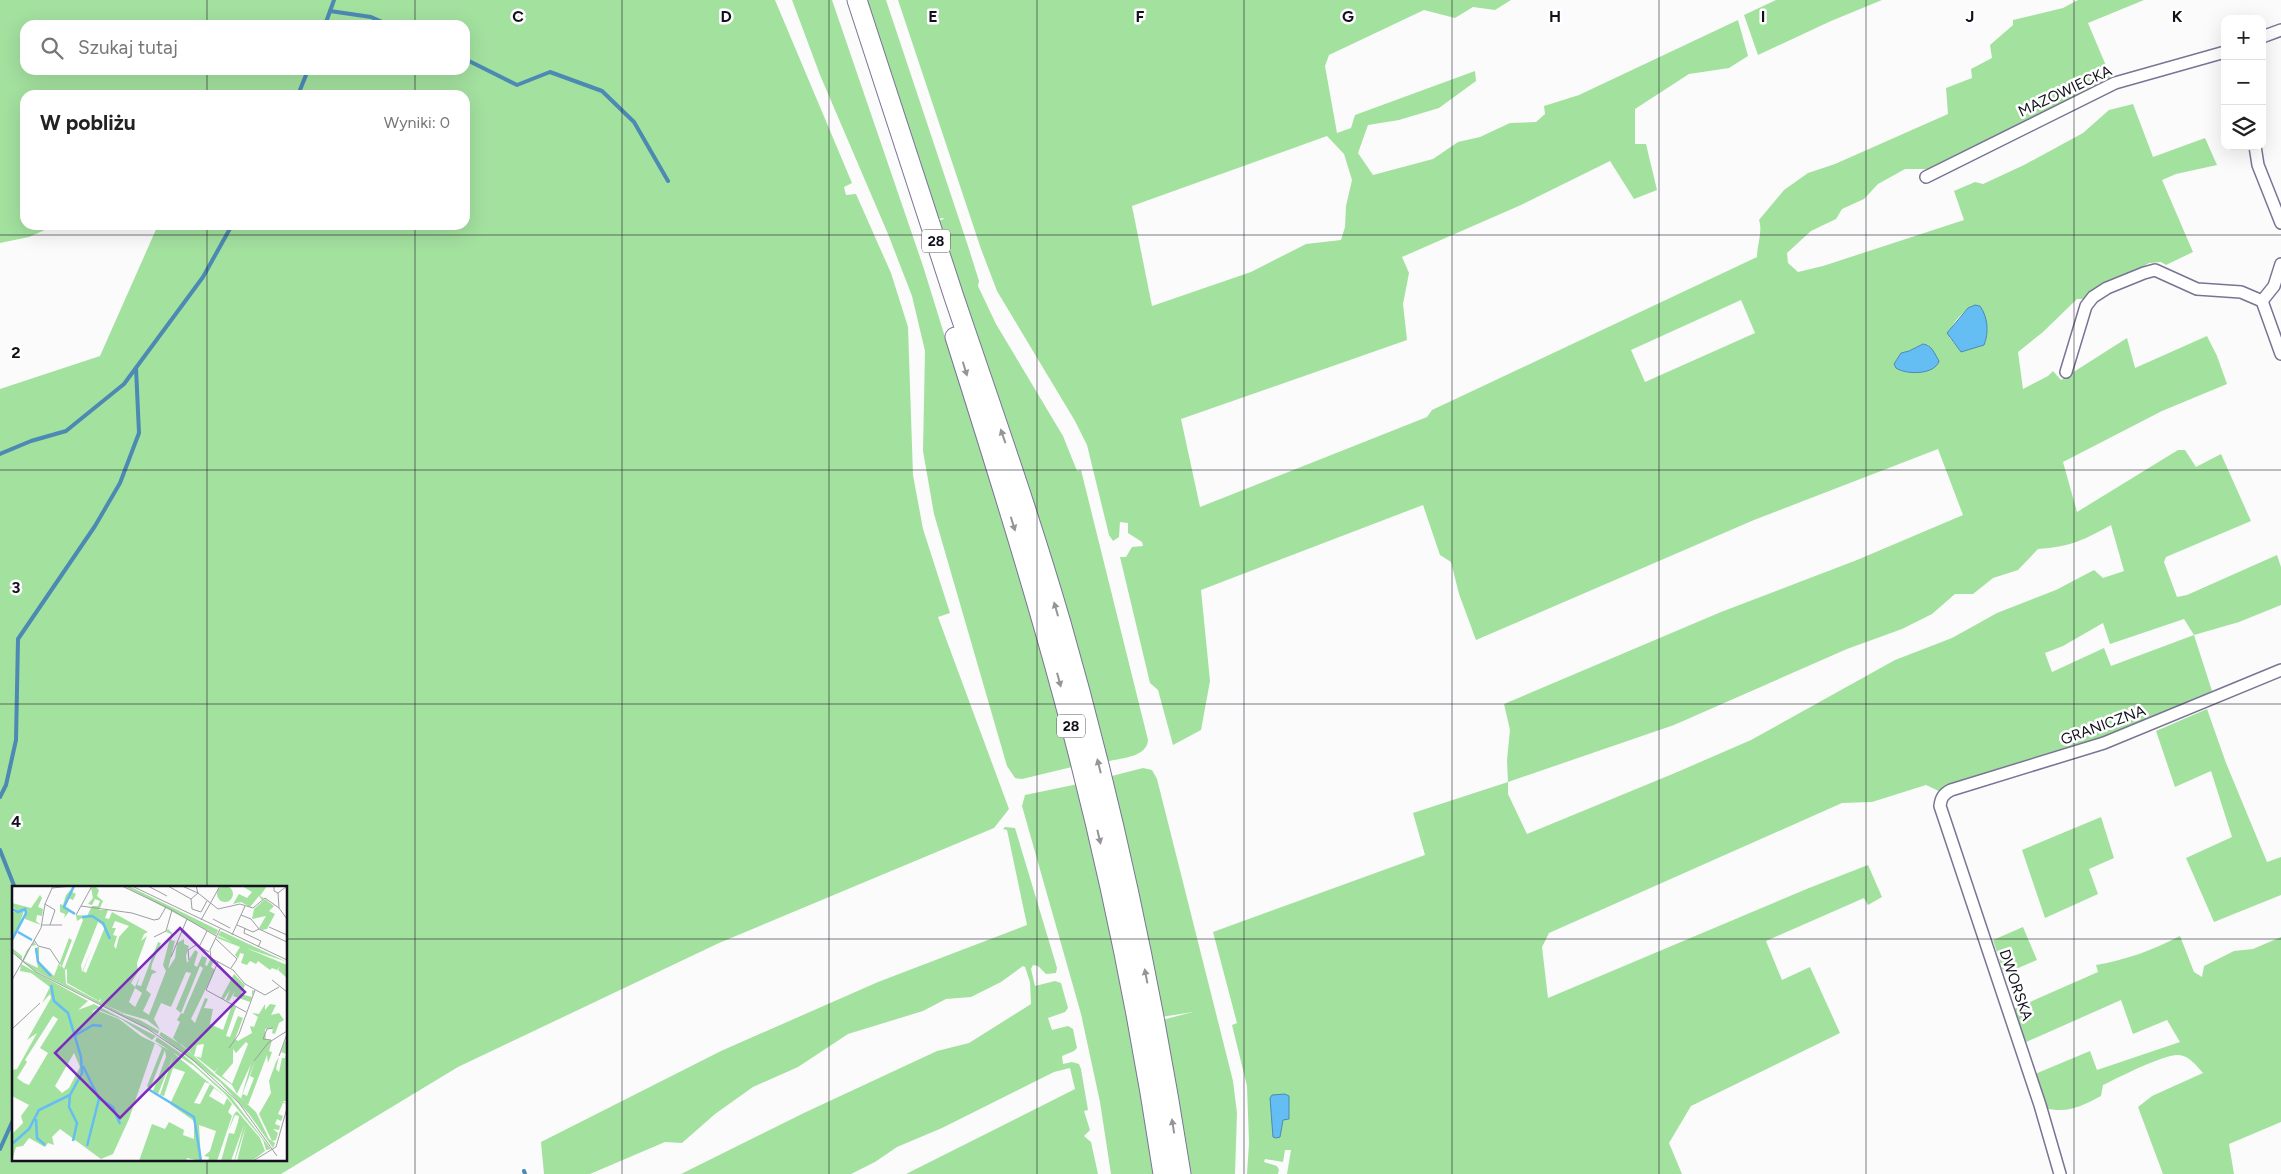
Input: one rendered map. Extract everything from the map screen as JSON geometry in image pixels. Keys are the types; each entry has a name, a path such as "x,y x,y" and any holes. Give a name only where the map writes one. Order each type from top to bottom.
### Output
{"main road":[{"name":"28","path":"846,0 957,343 1030,577 1064,698 1098,834 1122,944 1163,1174"},
{"name":"28","path":"857,0 956,302 1018,482 1071,660 1103,782 1138,937 1164,1069 1180,1174"}],"street":[{"path":"2266,36 2281,30"},
{"name":"MAZOWIECKA","path":"1926,177 2115,83 2221,53"},
{"path":"2256,150 2258,164 2281,223"},
{"path":"2262,301 2274,286 2281,264"},
{"path":"2066,372 2086,306 2093,297 2107,288 2144,272 2155,270 2197,289 2241,292 2262,301 2279,338 2281,354"},
{"name":"GRANICZNA","path":"1940,806 1945,794 1951,790 2104,743 2281,670"},
{"name":"DWORSKA","path":"1940,806 2040,1105 2060,1174"}],"green space":[{"path":"0,0 775,0 852,183 844,187 846,195 856,194 891,273 908,327 913,475 923,529 950,613 938,617 1009,809 994,828 719,943 458,1067 281,1174 0,1174 0,389 100,356 156,230 470,230 470,90 20,90 20,230 45,230 29,237 0,243"},
{"path":"792,0 832,0 923,266 1045,660 1072,767 1022,779 1015,778 1007,766 934,514 923,451 925,351 912,296 888,234 820,75"},
{"path":"865,0 886,0 968,246 979,281 978,286 996,324 1063,436 1077,471 1081,470 1148,740 1146,746 1138,754 1105,762 937,221 944,219 937,219"},
{"path":"898,0 1511,0 1495,10 1473,7 1455,18 1424,10 1329,55 1325,66 1337,133 1351,128 1355,115 1475,71 1476,81 1439,108 1399,120 1368,125 1358,153 1373,175 1433,159 1458,142 1480,137 1510,123 1536,122 1545,114 1544,106 1579,95 1738,20 1748,56 1729,68 1689,74 1635,109 1635,144 1646,144 1657,190 1634,199 1610,161 1521,205 1402,257 1409,273 1403,304 1407,340 1181,419 1200,507 1427,417 1432,410 1757,257 1759,220 1784,190 1808,173 1835,164 1948,114 1946,88 1972,78 1971,69 1992,58 1990,45 2013,25 2013,20 2063,8 2078,0 2144,0 2088,23 2112,80 1929,169 1905,169 1878,184 1864,199 1842,209 1836,219 1811,231 1787,253 1788,263 1798,272 1823,266 1964,220 1954,191 1975,182 1983,184 2024,165 2083,133 2109,110 2133,104 2153,157 2205,138 2217,165 2176,174 2162,180 2193,252 2166,265 2161,262 2149,263 2086,299 2077,299 2043,332 2018,352 2023,389 2048,376 2053,371 2061,380 2127,338 2135,368 2207,336 2217,356 2227,384 2162,411 2063,462 2077,512 2178,450 2185,450 2196,467 2221,454 2251,521 2166,557 2164,562 2177,597 2187,595 2277,555 2281,567 2281,605 2239,622 2194,635 2212,691 2078,748 1943,793 1926,785 1872,802 1842,803 1549,933 1542,947 1548,998 1868,865 1882,897 1868,905 1864,898 1766,941 1782,980 1810,967 1840,1033 1691,1106 1669,1143 1682,1174 1287,1174 1291,1150 1285,1150 1283,1162 1265,1159 1264,1162 1277,1166 1278,1174 1247,1174 1249,1143 1247,1086 1232,1025 1237,1023 1213,932 1425,855 1413,813 1508,782 1507,760 1510,730 1504,704 1721,612 1857,560 1963,515 1938,449 1754,520 1476,640 1459,594 1451,562 1440,555 1423,505 1201,590 1210,681 1201,730 1173,745 1158,690 1150,683 1120,557 1126,557 1132,547 1143,546 1142,542 1128,533 1128,523 1120,522 1119,537 1113,541 1109,535 1087,445 1075,421 997,291 981,249","holes":["1327,136 1344,154 1352,180 1346,206 1345,227 1341,240 1306,244 1251,272 1152,306 1132,206","1741,300 1755,333 1645,382 1631,350","1976,305 1980,306 1985,315 1986,330 1983,345 1961,352 1949,337 1955,322 1966,310","1923,344 1929,345 1912,372 1905,372 1894,364 1901,353","2111,525 2124,571 2103,578 2094,570 2056,590 1997,613 1952,638 1895,660 1751,740 1527,834 1508,794 1508,782 1674,725 1847,649 1902,629 1932,614 1955,594 1973,594 1993,578 2018,570 2038,549 2059,547 2076,542","2184,619 2194,635 2111,666 2104,648 2052,672 2045,653 2063,646 2103,623 2110,644"]},
{"path":"1776,0 1882,0 1758,55 1744,15"},
{"path":"2207,709 2226,763 2267,862 2281,857 2281,895 2214,922 2186,858 2232,837 2211,771 2175,787 2156,731"},
{"path":"1143,768 1152,770 1157,779 1233,1081 1237,1113 1235,1174 1189,1174 1162,1020 1193,1012 1161,1017 1108,777"},
{"path":"1078,784 1134,1044 1155,1174 1111,1174 1100,1102 1081,1014 1022,806 1025,795"},
{"path":"2101,817 2114,858 2089,869 2098,894 2045,918 2022,850"},
{"path":"1005,827 1015,828 1057,968 1056,973 1046,974 1038,966 1033,965 1031,969 1035,986 1055,981 1061,983 1068,1008 1065,1012 1048,1018 1052,1030 1068,1026 1073,1029 1077,1048 1062,1056 1063,1064 1072,1062 1079,1064 1081,1069 1088,1110 1084,1111 1090,1130 1084,1136 1091,1142 1098,1174 906,1174 1075,1089 1070,1068 1054,1072 942,1128 897,1147 875,1162 851,1174 681,1174 806,1112 937,1051 969,1043 1031,1004 1030,982 1023,966 1001,982 971,997 946,999 923,1011 848,1034 798,1067 753,1087 715,1114 682,1143 665,1142 590,1174 544,1174 541,1142 721,1051 878,982 1027,925 1007,830 1003,829"},
{"path":"2023,927 2037,960 2004,974 1993,940"},
{"path":"2180,936 2194,972 2202,977 2204,966 2234,951 2253,949 2281,937 2281,1122 2229,1144 2234,1174 2163,1174 2138,1107 2152,1096 2203,1073 2186,1057 2173,1055 2119,1077 2103,1085 2101,1096 2081,1106 2060,1110 2045,1108 2035,1074 2090,1051 2097,1070 2180,1042 2167,1020 2133,1034 2121,1000 2024,1043 2014,1009 2098,972 2096,965 2139,954"}],"water":[{"path":"1975,305 1980,306 1985,315 1987,325 1986,340 1984,345 1961,352 1947,333 1968,308"},
{"path":"1923,344 1929,346 1934,352 1939,361 1936,366 1926,371 1913,373 1896,368 1894,364 1901,353"},
{"path":"1285,1094 1289,1096 1289,1119 1283,1120 1280,1137 1276,1138 1273,1137 1270,1098 1272,1095"}],"waterway":[{"path":"327,20 334,0"},
{"path":"330,11 371,17 378,20"},
{"path":"470,62 517,85 550,72 602,91 634,122 668,181"},
{"path":"300,90 306,75"},
{"path":"0,454 31,441 66,431 124,384 203,277 229,230"},
{"path":"0,797 6,785 16,740 18,639 95,526 120,483 139,433 136,368"},
{"path":"0,850 14,886"},
{"path":"0,1149 12,1122"}]}
